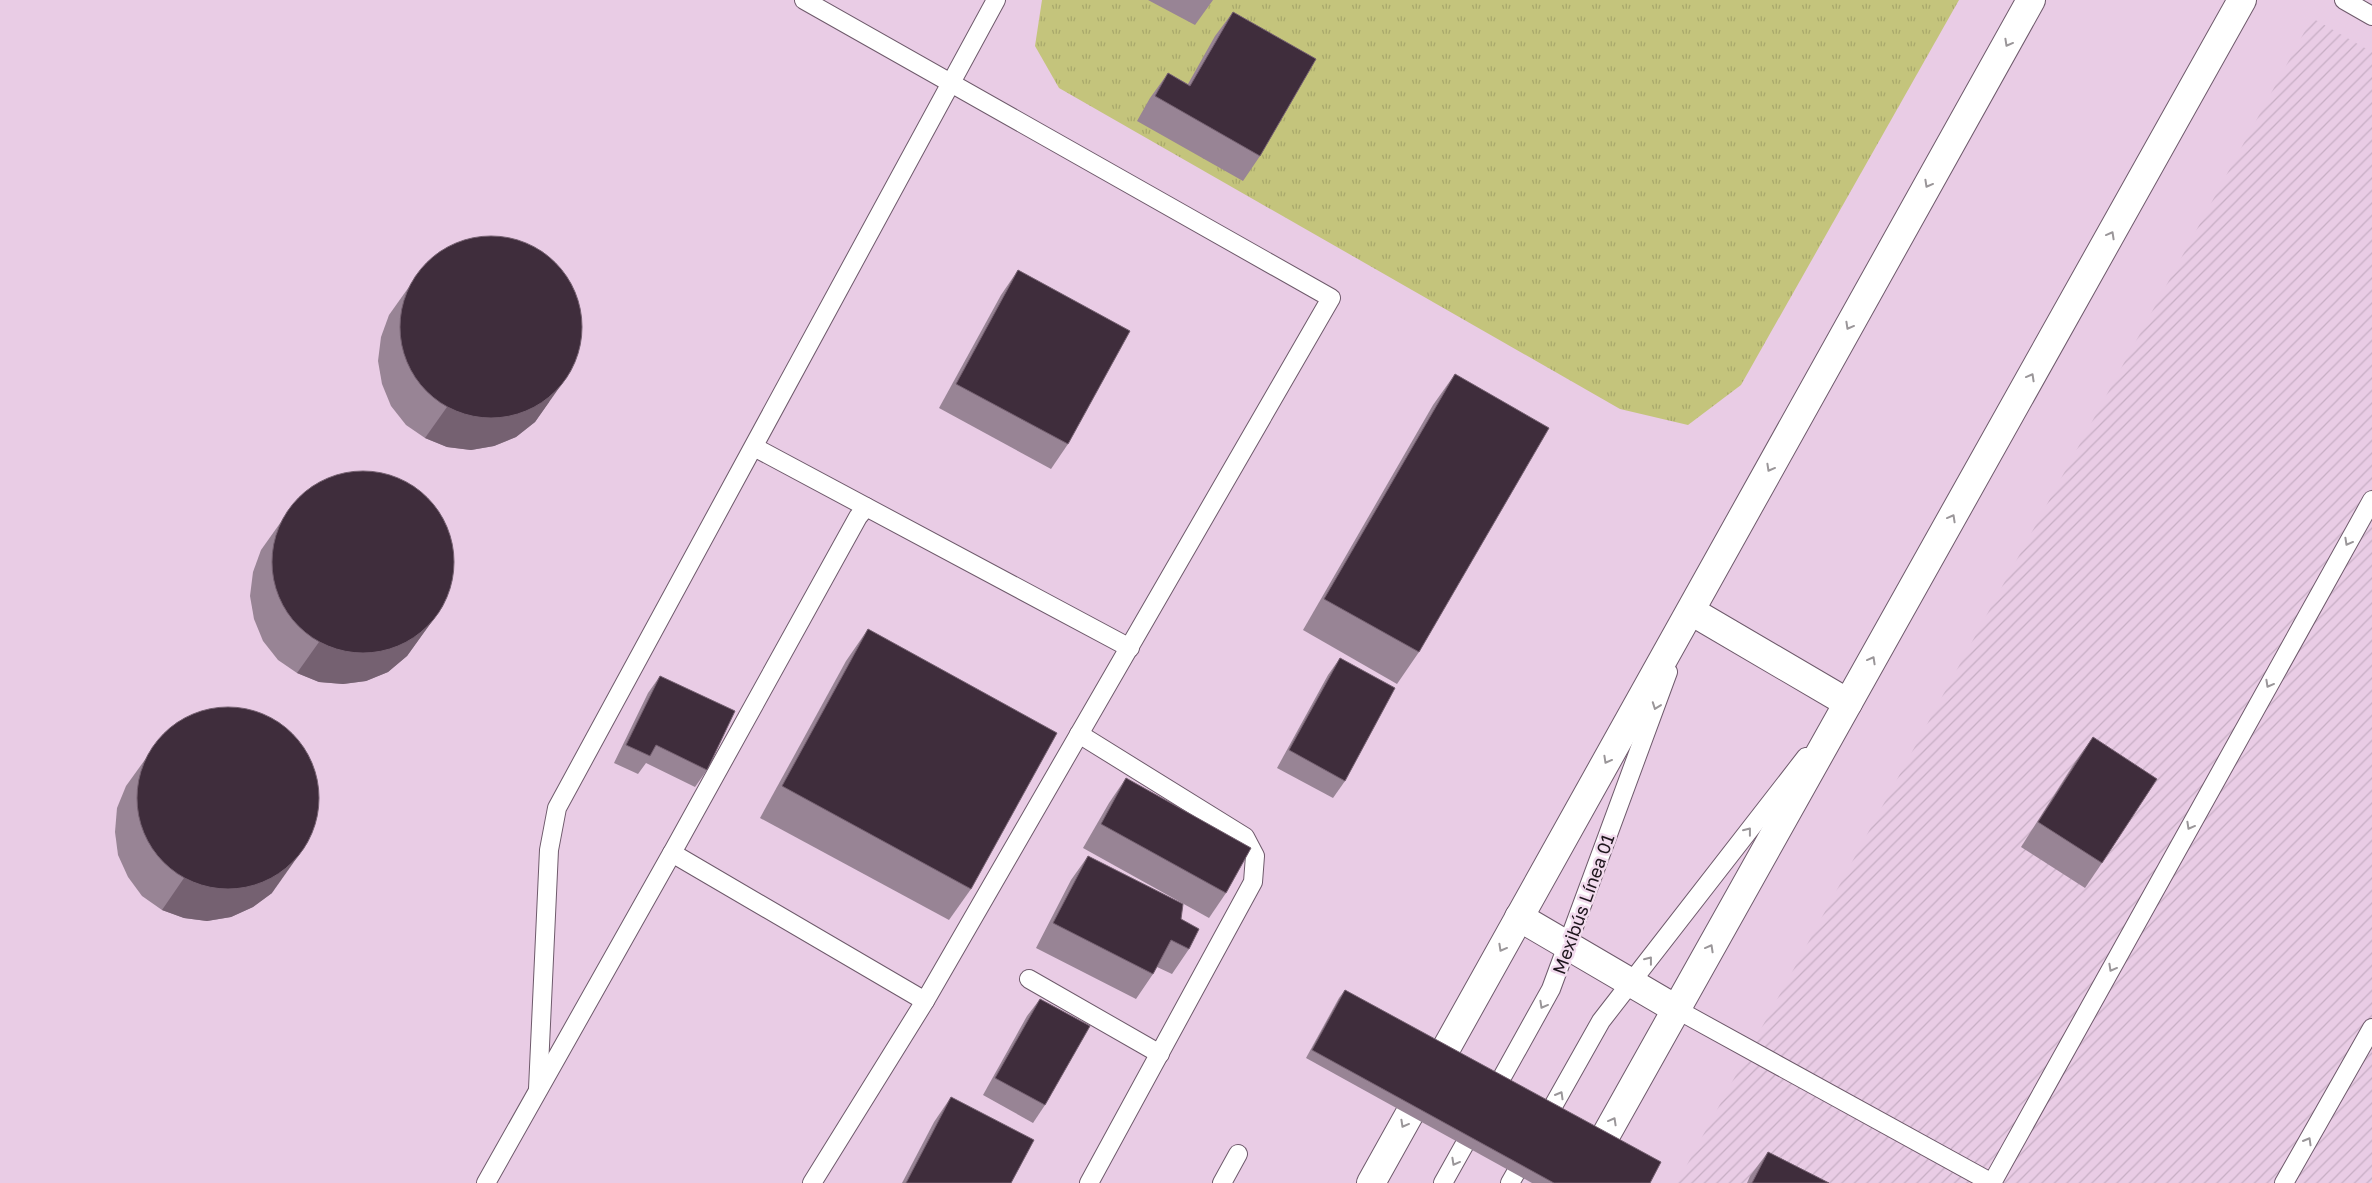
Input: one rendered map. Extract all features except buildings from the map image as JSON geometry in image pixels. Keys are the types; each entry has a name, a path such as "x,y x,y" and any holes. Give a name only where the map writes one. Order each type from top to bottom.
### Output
{"street":[{"path":"1371,1183 2031,0"},
{"path":"1579,1183 2242,0"},
{"path":"1690,610 1848,702"},
{"path":"1519,917 1676,1009"}],"lane":[{"path":"804,0 1331,298 925,1001 812,1183"},
{"path":"538,1089 549,850 558,808 996,0"},
{"path":"2344,0 2372,16"},
{"path":"754,447 1130,648"},
{"path":"1676,1009 1992,1183 2372,500"},
{"path":"486,1183 853,526 866,507"},
{"name":"Mexibús Línea 01","path":"1443,1183 1551,989 1690,610"},
{"path":"1510,1183 1601,1021 1848,702"},
{"path":"1079,734 1244,837 1255,856 1254,882 1090,1183"},
{"path":"672,853 925,1001"},
{"path":"1030,979 1160,1054"},
{"path":"2284,1183 2372,1028"},
{"path":"1222,1183 1238,1154"}],"shaded area":[{"path":"0,0 2372,0 2372,1183 0,1183"},
{"path":"2312,18 2372,52 2372,1183 1677,1183"}],"green space":[{"path":"1042,0 1959,0 1741,385 1688,425 1620,409 1059,88 1035,46"}]}
